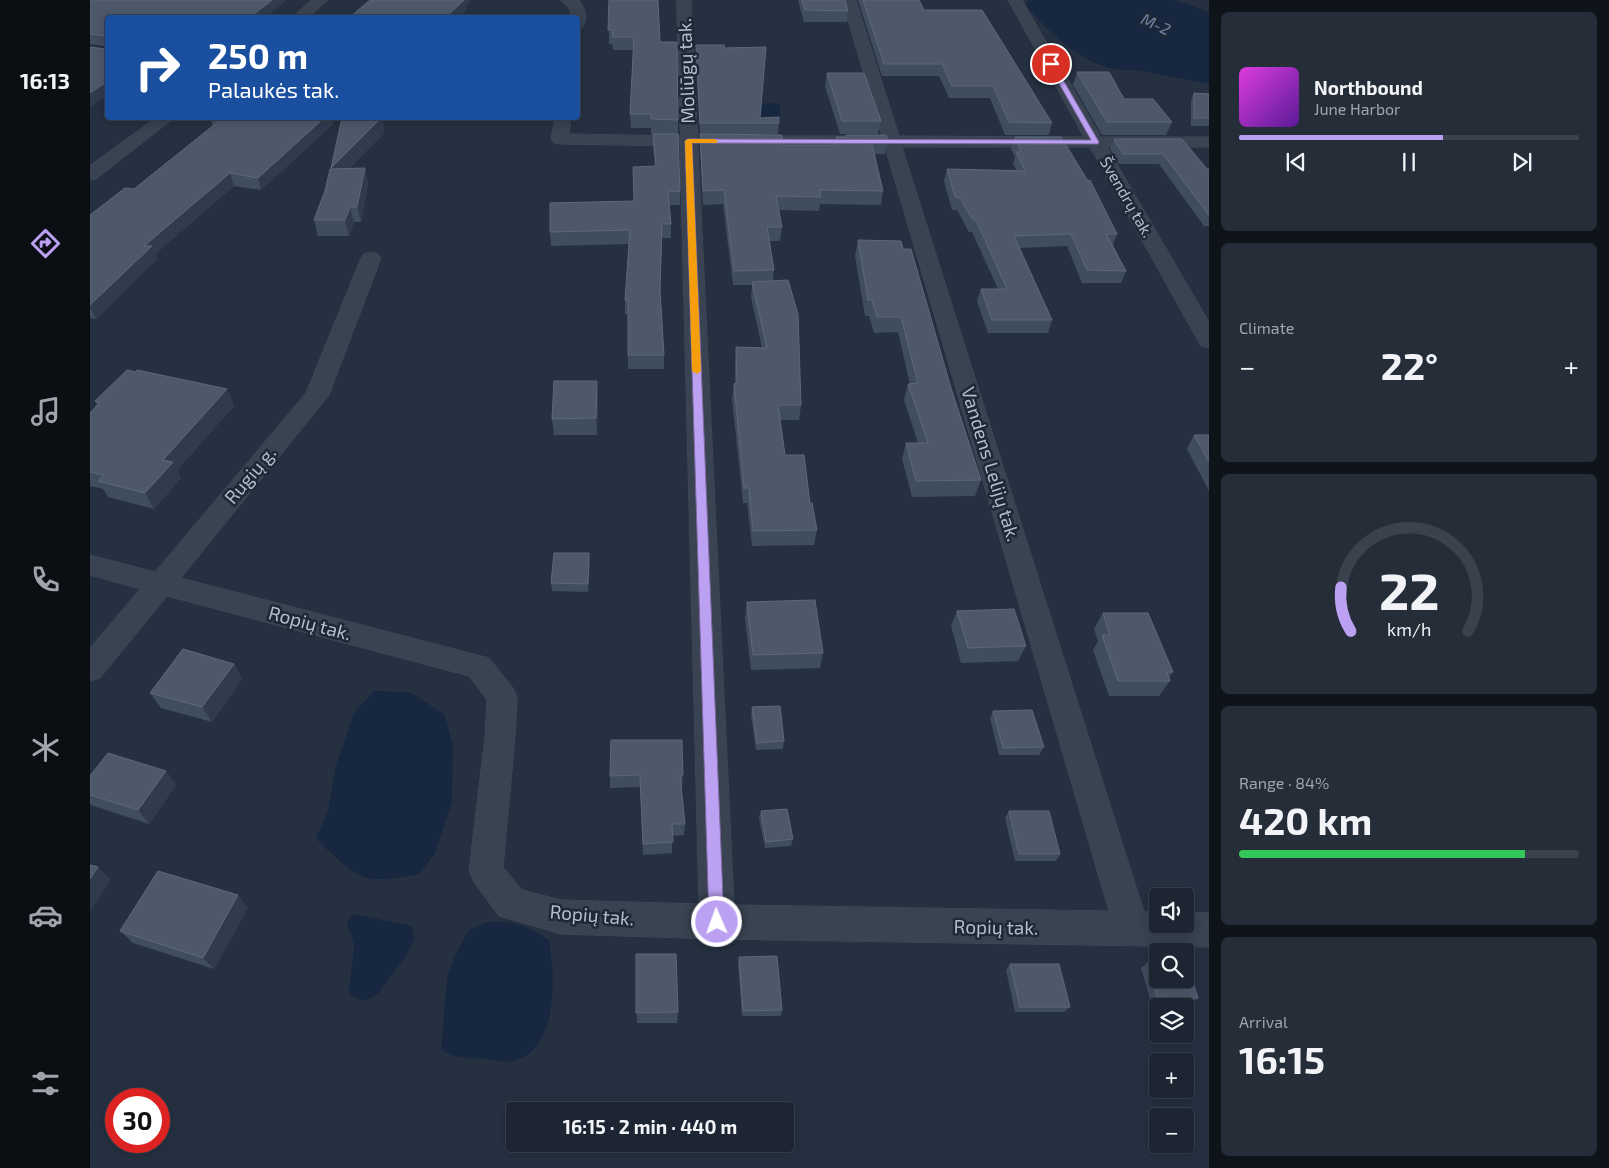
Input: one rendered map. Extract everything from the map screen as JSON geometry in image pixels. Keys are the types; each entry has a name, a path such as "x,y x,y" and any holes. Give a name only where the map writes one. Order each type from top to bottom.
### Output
{"street":[{"path":"302,15 322,0"},
{"path":"568,0 573,2 579,15"},
{"name":"Moliūgų tak.","path":"684,0 698,141 717,922"},
{"name":"Vandens Lelijų tak.","path":"849,0 1132,929"},
{"name":"Švendrų tak.","path":"1015,0 1209,341"},
{"path":"90,176 163,120"},
{"path":"564,120 560,139 698,141"},
{"path":"727,141 1209,142"},
{"name":"Rugių g.","path":"90,669 317,395 370,258"},
{"name":"Ropių tak.","path":"90,565 479,667 502,696 500,736 486,871 511,904 561,917 717,922 1209,930"}],"water":[{"name":"M-2","path":"1028,0 1175,0 1204,10 1209,13 1209,84 1137,70 1120,70 1089,60 1075,52 1049,30 1026,6"},
{"path":"776,103 780,105 780,123 775,125 758,122 758,108 763,104"},
{"path":"374,691 410,692 445,715 453,746 452,802 435,853 419,874 399,878 384,879 359,875 325,848 316,838 328,810 336,765 354,713"},
{"path":"353,914 412,926 415,939 407,955 378,994 364,1001 352,996 349,990 354,946 347,927 348,921"},
{"path":"487,922 513,923 533,930 549,940 552,990 551,1009 547,1026 540,1041 529,1053 512,1062 464,1058 452,1055 441,1049 447,979 454,957 469,930"}],"building":[{"path":"90,0 272,0 253,15 105,15 105,36 90,34"},
{"path":"370,0 464,0 448,15 352,15"},
{"path":"609,0 658,0 660,42 677,42 678,120 651,119 651,114 630,114 634,37 612,37 613,30 608,30"},
{"path":"802,0 845,0 848,11 805,10"},
{"path":"863,0 919,0 924,10 982,10 1052,123 1009,122 993,86 952,86 942,64 884,64"},
{"path":"696,45 724,45 725,48 766,47 760,118 779,117 779,123 700,123"},
{"path":"90,47 105,49 105,83 90,93"},
{"path":"1077,72 1109,72 1124,99 1153,99 1172,122 1107,122"},
{"path":"827,73 864,73 881,121 842,121"},
{"path":"1194,93 1209,94 1209,118 1194,118"},
{"path":"211,120 322,120 258,178 230,173 144,246 152,246 90,305 90,215 125,188 134,189 219,121"},
{"path":"342,120 379,120 331,168"},
{"path":"653,134 678,134 680,191 668,192 671,224 662,224 660,290 664,355 628,355 628,300 625,300 630,230 550,232 550,203 634,201 633,167 656,166"},
{"path":"700,134 782,135 783,145 837,145 836,137 847,137 846,135 886,135 888,141 871,141 883,191 820,190 821,197 776,196 782,227 767,227 774,270 734,271 724,190 703,191"},
{"path":"1015,137 1061,137 1088,181 1090,180 1117,234 1106,234 1126,271 1087,270 1071,234 1014,236 1052,320 992,320 981,289 1007,289 976,220 973,220 960,198 955,197 947,169 1025,171 1016,152 1021,152"},
{"path":"1114,139 1182,139 1209,169 1209,215 1163,154 1123,154"},
{"path":"365,168 357,207 350,207 345,220 314,220 325,191 330,169"},
{"path":"858,240 901,241 903,249 911,249 951,388 981,480 916,481 906,443 928,443 908,384 918,383 901,317 877,317 872,300 868,300"},
{"path":"788,280 798,314 801,405 778,405 785,455 804,455 810,503 812,503 817,530 753,531 749,488 744,488 734,384 737,383 736,347 767,348 752,282"},
{"path":"127,370 136,372 137,370 227,389 163,460 173,462 145,493 98,481 104,475 90,472 90,413 100,402 95,401"},
{"path":"554,381 597,381 596,418 552,419"},
{"path":"1194,435 1209,435 1209,462"},
{"path":"554,553 589,553 588,584 551,583"},
{"path":"815,600 823,653 753,655 747,602"},
{"path":"1014,609 1026,646 968,648 957,611"},
{"path":"1103,613 1148,613 1173,672 1167,672 1170,681 1118,681 1102,635 1110,635"},
{"path":"183,649 234,664 202,707 150,693"},
{"path":"780,706 784,741 757,743 752,707"},
{"path":"1032,710 1044,747 1003,748 993,711"},
{"path":"611,740 682,740 683,775 680,775 685,824 672,824 673,842 643,844 640,775 610,776"},
{"path":"108,753 166,771 138,810 90,795 90,776"},
{"path":"787,809 793,839 766,842 761,811"},
{"path":"1009,811 1049,811 1060,854 1019,854"},
{"path":"90,865 98,867 90,879"},
{"path":"158,871 238,895 203,958 120,931"},
{"path":"636,954 676,954 678,1012 636,1013"},
{"path":"777,956 782,1010 743,1011 739,957"},
{"path":"1010,964 1059,964 1070,1007 1020,1007"},
{"path":"1194,985 1198,998 1157,997 1155,988 1194,988"}],"slow traffic":[{"path":"697,371 688,141 714,141"}],"route":[{"path":"717,922 688,141 1096,142 1051,64"}]}
